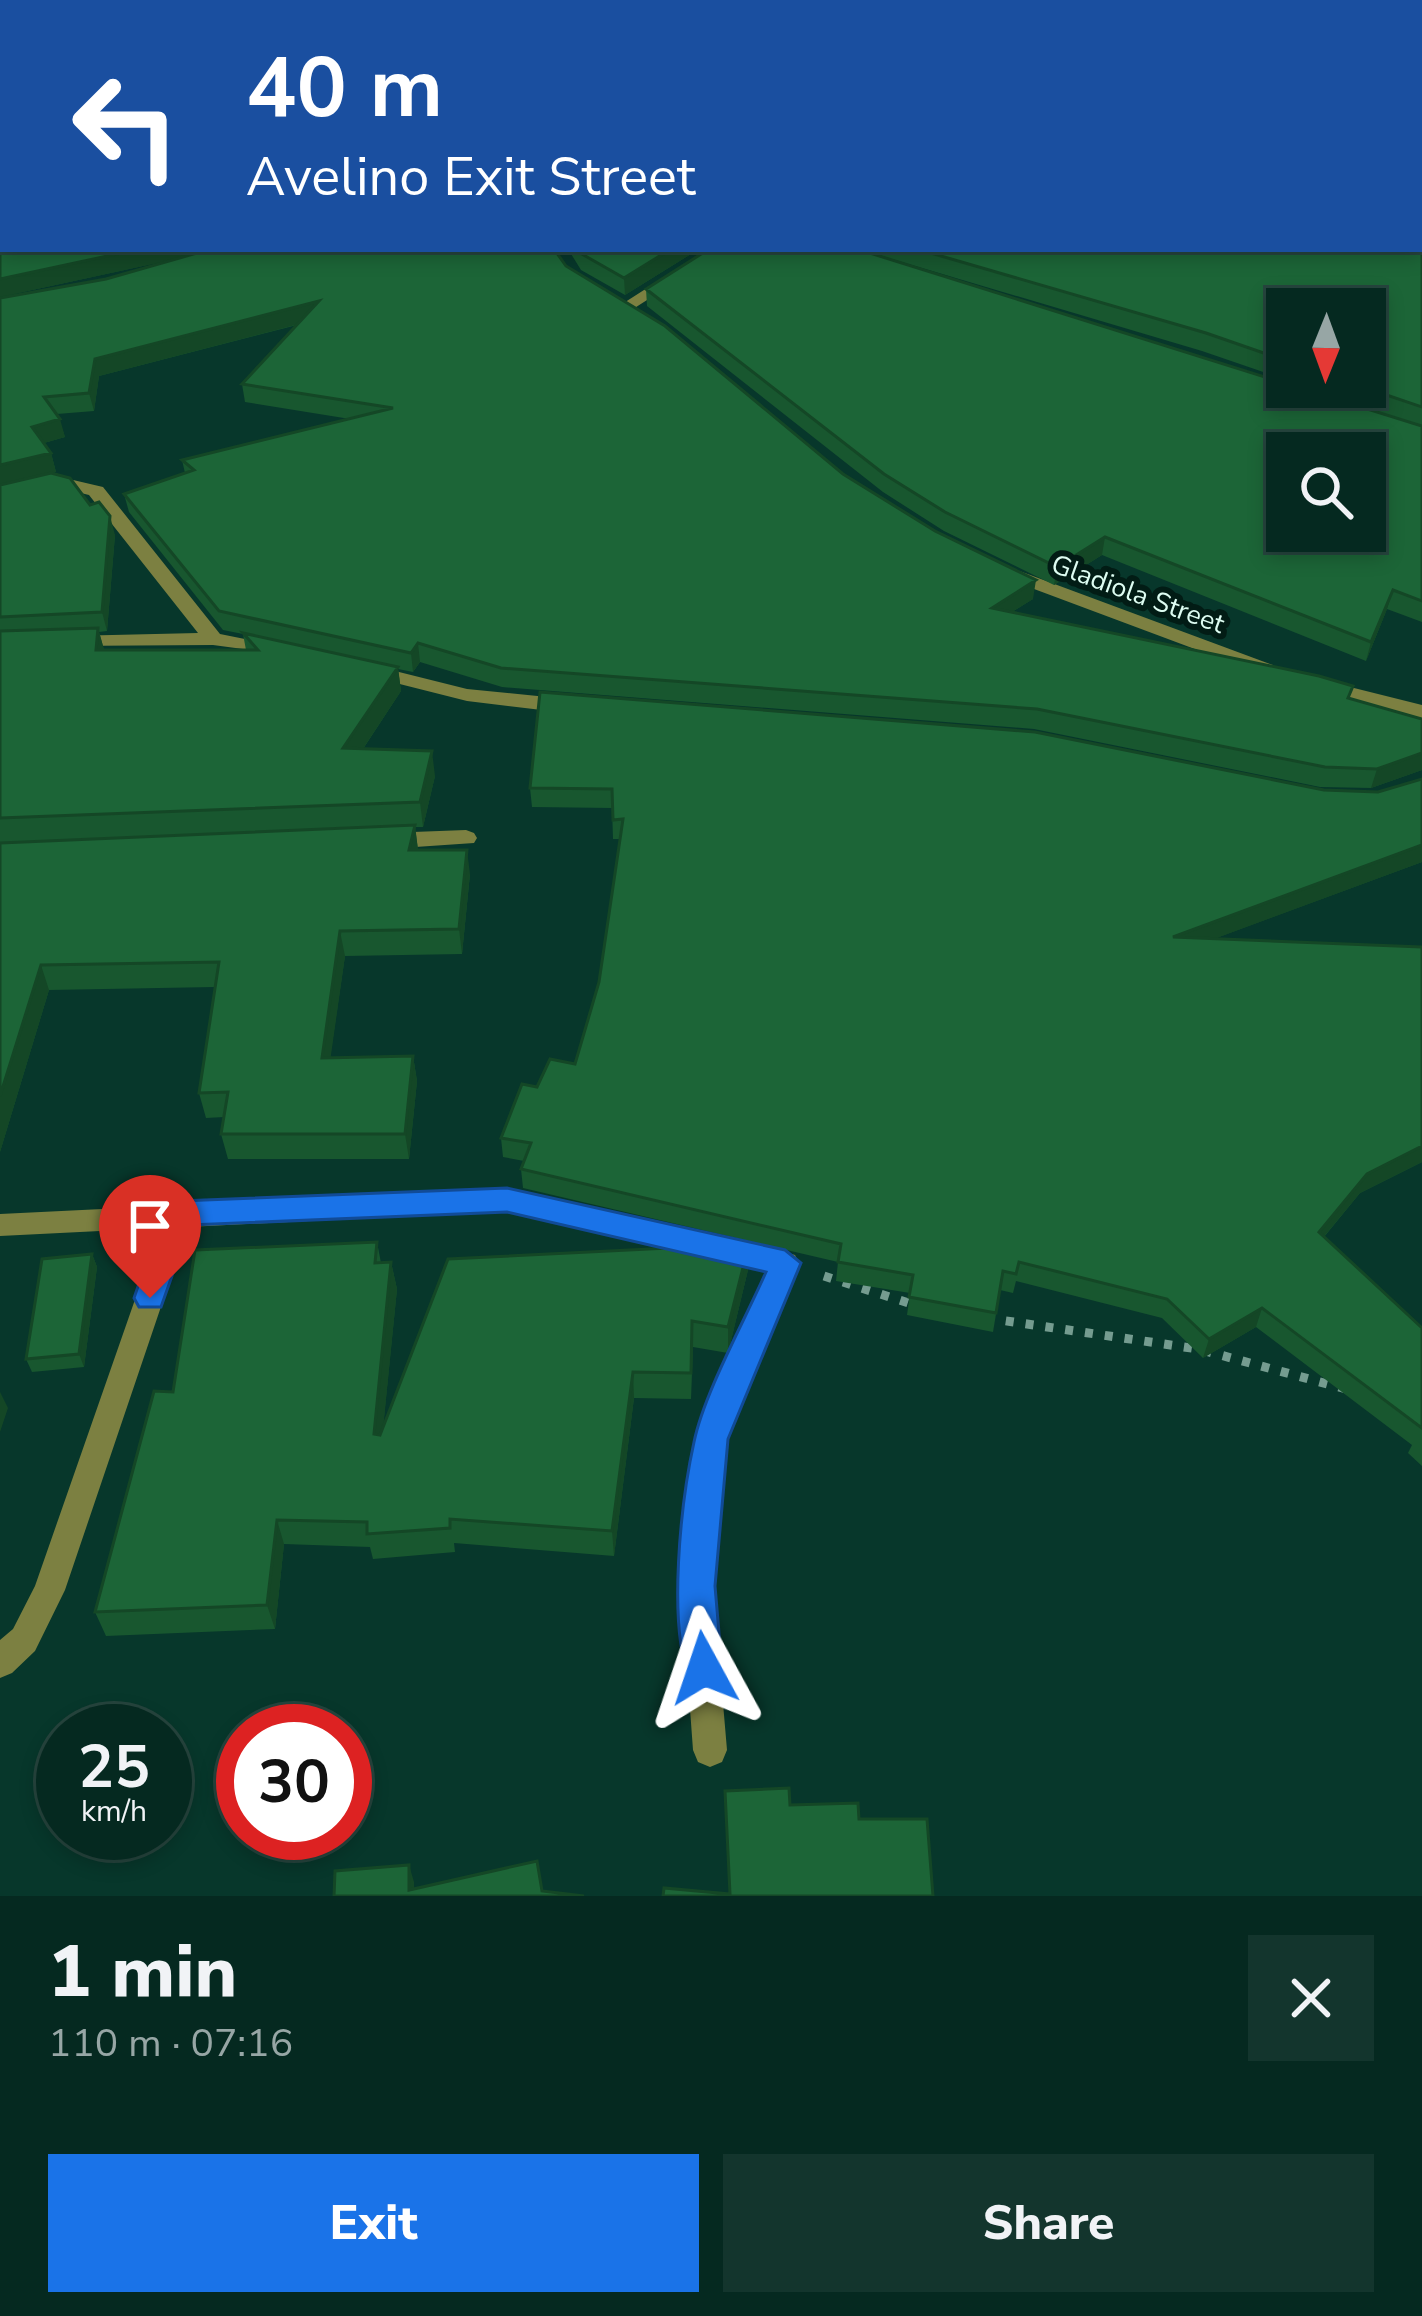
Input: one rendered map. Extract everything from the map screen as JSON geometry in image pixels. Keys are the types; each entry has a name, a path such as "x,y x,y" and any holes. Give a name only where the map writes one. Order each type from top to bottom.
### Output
{"street":[{"path":"606,296 635,310 715,252"},
{"path":"0,494 56,481 97,490 213,639"},
{"name":"Gladiola Street","path":"991,565 1129,621 1300,679 1422,712"},
{"path":"44,643 213,639 294,654"},
{"path":"357,668 466,695 580,707"},
{"path":"350,842 466,838"},
{"path":"0,1225 507,1200 785,1263 730,1388 708,1457 697,1586 710,1750"},
{"path":"0,1662 24,1640 49,1590 179,1214"}],"path":[{"path":"785,1263 926,1307"},
{"path":"968,1315 1198,1349 1335,1390 1353,1389"}],"building":[{"path":"0,252 126,252 0,279"},
{"path":"200,252 556,252 566,266 665,326 843,474 935,531 1036,580 992,608 1353,686 1348,698 1422,719 1422,753 1377,769 1325,767 1037,709 501,668 418,643 411,653 219,611 124,494 194,470 182,460 393,408 242,384 319,301 95,359 89,393 44,397 60,419 32,427 51,453 0,465 0,298 106,279"},
{"path":"580,252 666,252 624,278"},
{"path":"704,252 867,252 1266,377 1266,408 1364,408 1422,426 1422,601 1393,590 1371,642 1105,537 1057,567 945,512 884,474 646,289"},
{"path":"927,252 1422,252 1422,407 1386,395 1386,288 1266,288 1266,354"},
{"path":"51,473 70,478 90,505 99,502 110,516 102,612 0,617 0,485"},
{"path":"98,628 96,650 258,650 243,633 398,667 343,748 432,751 420,802 0,818 0,631"},
{"path":"540,692 1035,732 1324,790 1378,792 1422,779 1422,845 1173,937 1422,947 1422,1146 1367,1174 1319,1232 1422,1328 1422,1428 1262,1308 1209,1339 1167,1299 1019,1262 1016,1274 1003,1271 996,1313 909,1297 913,1275 838,1262 841,1244 521,1169 531,1143 501,1138 522,1084 537,1087 550,1059 575,1064 599,982 623,819 613,820 612,789 530,788"},
{"path":"415,825 409,850 467,850 459,929 340,931 322,1058 413,1056 405,1134 221,1134 228,1092 199,1093 219,962 41,965 0,1096 0,843"},
{"path":"377,1242 375,1263 391,1262 374,1434 380,1435 448,1259 749,1244 728,1327 692,1321 691,1373 633,1372 612,1531 450,1519 450,1528 367,1534 367,1522 277,1520 267,1605 95,1612 154,1391 173,1392 195,1250"},
{"path":"92,1254 79,1354 26,1359 42,1259"},
{"path":"789,1788 790,1805 858,1803 859,1819 927,1819 933,1896 663,1896 664,1888 730,1894 725,1791"},
{"path":"537,1861 542,1891 584,1896 334,1896 335,1871 409,1865 409,1890"}],"route":[{"path":"150,1298 179,1214 507,1200 785,1263 711,1439 700,1511 697,1586 704,1668"}]}
